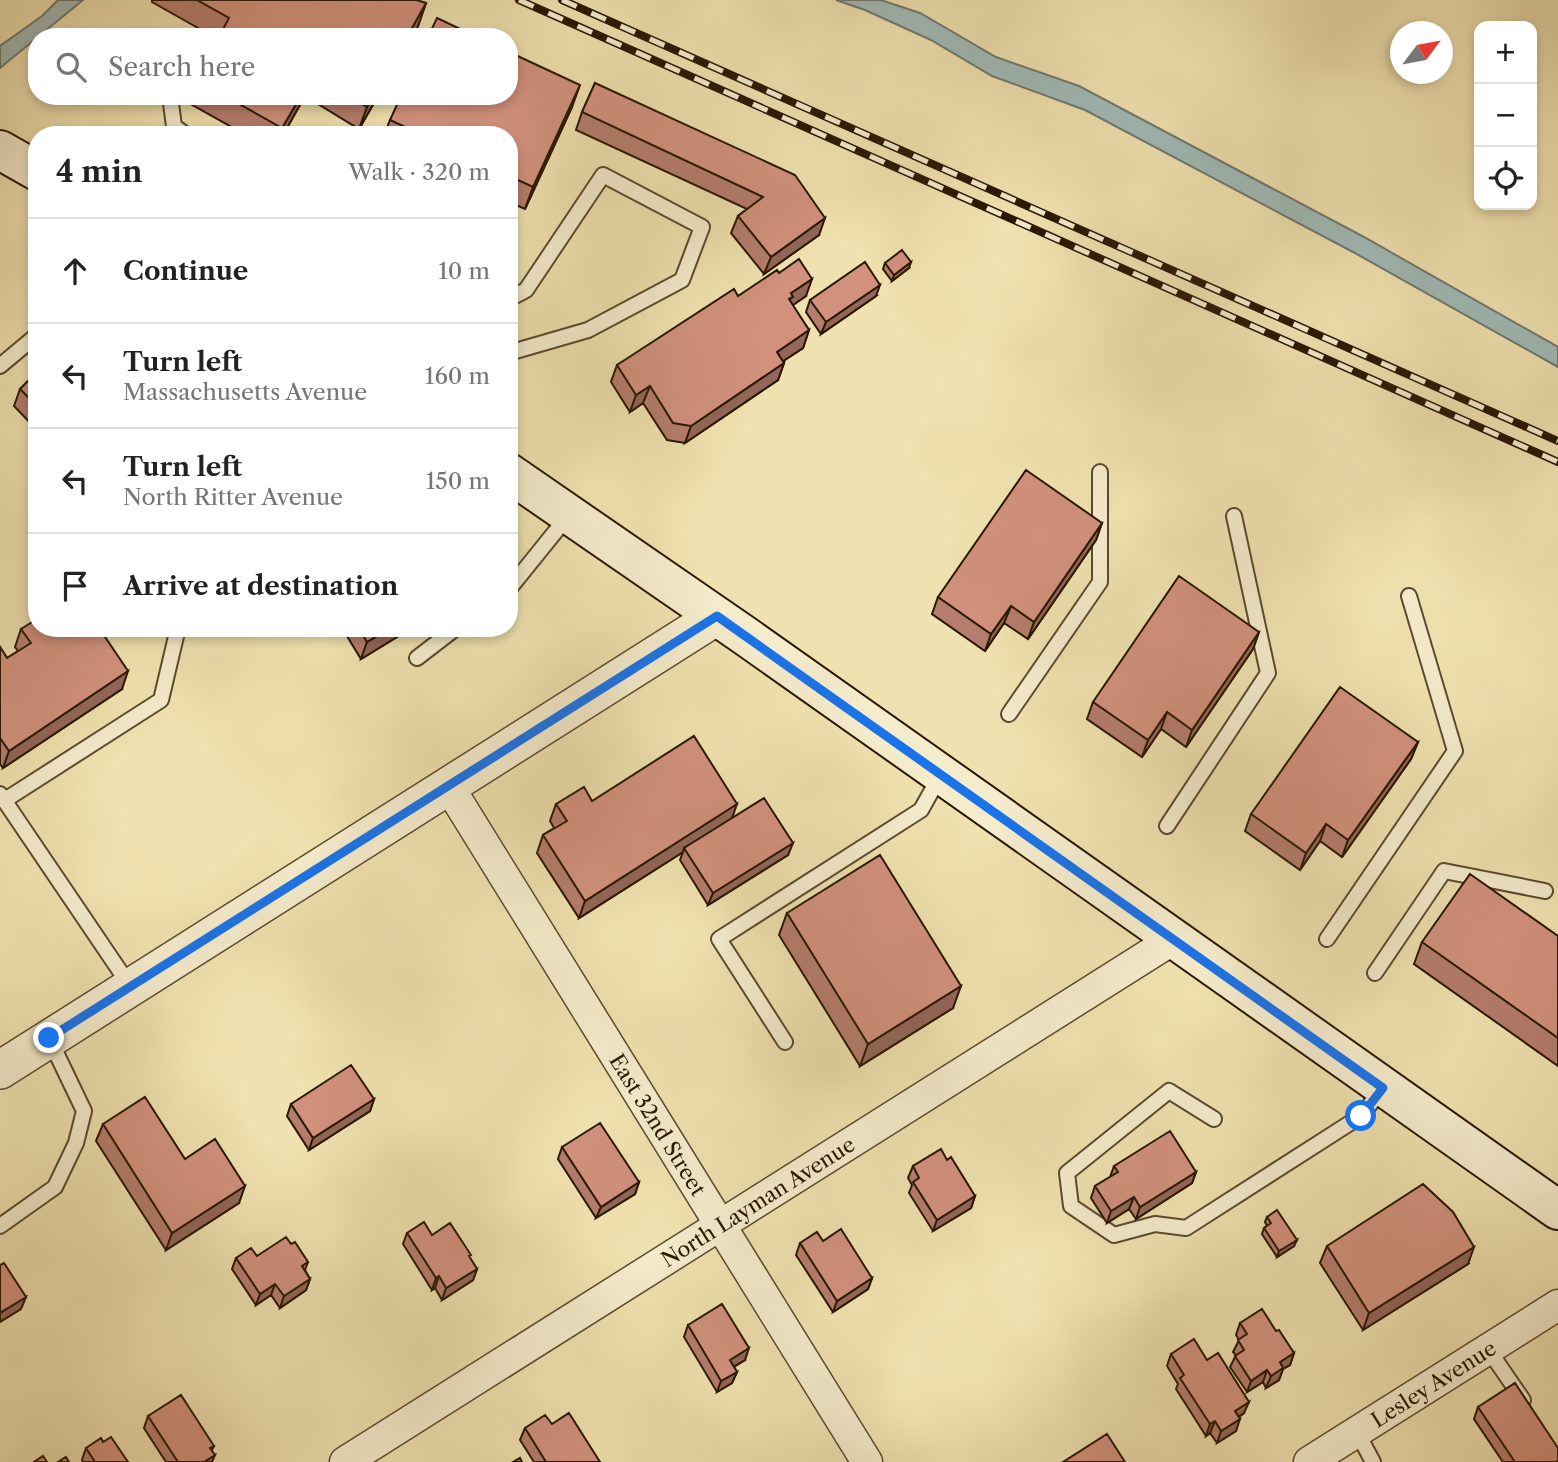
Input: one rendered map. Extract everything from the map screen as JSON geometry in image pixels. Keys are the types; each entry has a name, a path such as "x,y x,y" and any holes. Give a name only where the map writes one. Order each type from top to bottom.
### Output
{"main road":[{"path":"0,150 28,166"},
{"path":"518,479 717,616 1172,940 1558,1210"}],"street":[{"path":"0,1070 717,616"},
{"name":"East 32nd Street","path":"449,787 867,1462"},
{"name":"North Layman Avenue","path":"345,1462 1172,940"},
{"name":"Lesley Avenue","path":"1309,1462 1558,1305"}],"lane":[{"path":"171,105 174,126"},
{"path":"518,294 526,290 603,175 702,228 682,280 588,330 518,350"},
{"path":"0,366 28,343"},
{"path":"1009,714 1100,582 1100,472"},
{"path":"518,577 569,515"},
{"path":"1167,826 1268,673 1234,516"},
{"path":"1327,939 1455,751 1409,596"},
{"path":"130,988 2,797 160,700 176,637"},
{"path":"417,658 444,637"},
{"path":"785,1042 719,939 921,810 941,775"},
{"path":"1376,973 1444,871 1545,891"},
{"path":"0,1226 55,1187 76,1143 84,1111 49,1038"},
{"path":"1214,1119 1169,1091 1067,1173 1071,1206 1114,1235 1155,1224 1186,1228 1361,1116 1383,1088"},
{"path":"1488,1349 1527,1407"},
{"path":"1357,1432 1373,1462"}],"water":[{"path":"58,0 83,0 49,28 28,28 28,45 0,68 0,46 42,16"},
{"path":"836,0 881,0 920,13 996,57 1079,86 1364,237 1558,347 1558,367 1353,252 1085,110 992,76 931,40"}],"building":[{"path":"197,0 416,0 426,3 412,28 224,28 229,18"},
{"path":"437,18 458,28 432,28"},
{"path":"518,56 580,85 533,187 518,180 518,126 403,126 390,120 397,105 518,105"},
{"path":"595,83 795,175 825,218 771,257 738,216 763,197 582,112"},
{"path":"241,105 296,105 283,126 278,126"},
{"path":"902,250 911,262 894,275 885,263"},
{"path":"799,259 812,279 791,293 793,297 789,299 809,330 777,352 784,363 691,426 673,423 650,386 636,395 617,365 734,289 738,296"},
{"path":"865,262 880,285 826,322 810,300"},
{"path":"28,381 28,397 20,389"},
{"path":"1026,470 1102,523 1034,622 1011,606 991,634 938,597"},
{"path":"1179,576 1259,632 1192,730 1167,712 1148,740 1093,702"},
{"path":"28,625 28,637 105,637 128,671 9,751 0,738 0,647 7,658 31,643 21,629"},
{"path":"1340,687 1418,742 1348,840 1326,824 1306,853 1251,814"},
{"path":"694,736 737,804 585,901 543,835 567,821 556,804 584,787 592,801"},
{"path":"764,798 793,843 713,893 684,848"},
{"path":"880,855 961,986 868,1044 787,913"},
{"path":"1470,874 1558,936 1558,1038 1422,942"},
{"path":"351,1065 374,1099 313,1138 291,1104"},
{"path":"145,1097 185,1159 215,1139 245,1186 172,1233 103,1124"},
{"path":"600,1123 639,1182 601,1207 562,1147"},
{"path":"1170,1131 1196,1172 1140,1207 1134,1197 1111,1211 1095,1186 1118,1172 1114,1166"},
{"path":"941,1149 947,1160 951,1157 975,1196 937,1220 913,1182 919,1178 913,1166"},
{"path":"1423,1184 1453,1212 1474,1247 1369,1313 1327,1246"},
{"path":"1277,1210 1297,1240 1279,1251 1264,1228 1271,1223 1267,1217"},
{"path":"424,1222 432,1235 450,1223 477,1269 446,1288 439,1276 436,1278 407,1233"},
{"path":"841,1229 872,1278 837,1301 800,1243 817,1232 823,1241"},
{"path":"286,1237 291,1244 295,1242 308,1262 302,1266 310,1279 284,1296 275,1284 260,1294 236,1258 251,1248 257,1256"},
{"path":"4,1263 26,1297 0,1313 0,1265"},
{"path":"722,1304 749,1348 730,1360 737,1372 721,1381 688,1325"},
{"path":"1262,1309 1294,1353 1280,1362 1283,1368 1271,1376 1267,1370 1251,1381 1235,1356 1244,1350 1238,1340 1247,1334 1240,1323"},
{"path":"1194,1339 1207,1360 1218,1353 1249,1402 1235,1411 1240,1419 1221,1431 1215,1421 1210,1424 1180,1378 1184,1375 1171,1354"},
{"path":"1515,1383 1558,1448 1558,1461 1515,1462 1478,1407"},
{"path":"181,1395 214,1446 210,1448 215,1455 204,1462 178,1462 148,1416"},
{"path":"569,1413 600,1462 546,1462 525,1428 545,1415 552,1424"},
{"path":"1107,1434 1125,1462 1063,1462"},
{"path":"111,1437 128,1462 95,1462 86,1448 101,1438 103,1442"},
{"path":"43,1456 47,1462 34,1462"}],"railway":[{"path":"519,0 1558,462"},
{"path":"562,0 1558,441"}],"route":[{"path":"49,1038 717,616 1383,1088 1361,1116"}]}
